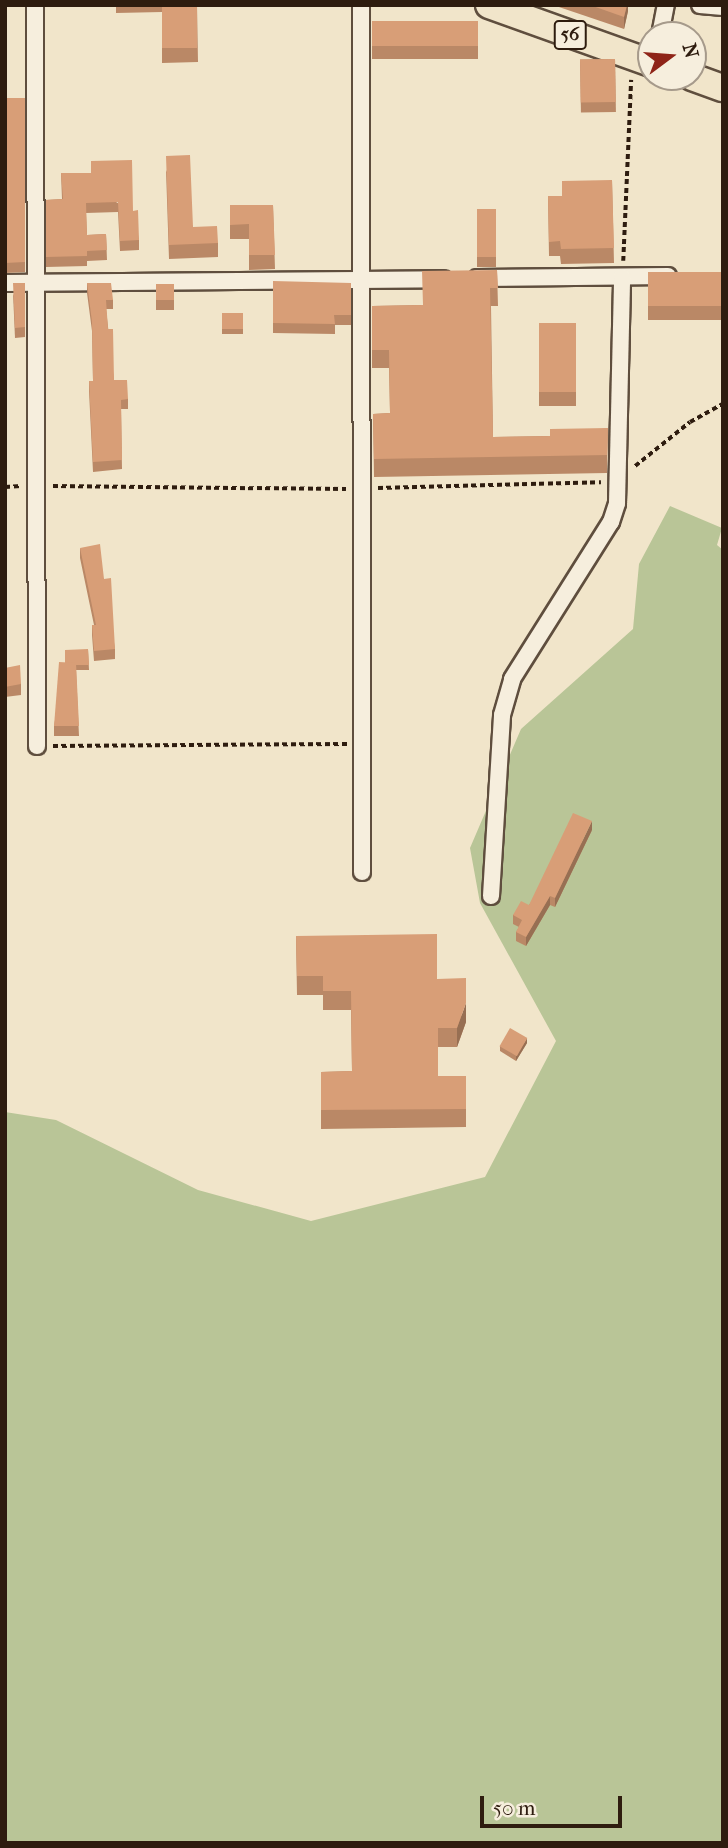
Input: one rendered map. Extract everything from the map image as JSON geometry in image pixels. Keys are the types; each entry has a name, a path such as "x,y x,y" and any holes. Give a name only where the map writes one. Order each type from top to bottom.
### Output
{"highway":[{"name":"56","path":"489,5 637,59"}],"street":[{"path":"35,5 37,746"},
{"path":"361,5 359,280 362,872"},
{"path":"700,5 723,7"},
{"path":"5,283 685,275"},
{"path":"491,896 502,715 512,679 611,523 618,481 622,277"}],"path":[{"path":"622,277 638,91"},
{"path":"36,486 361,489 618,481 690,422 723,404"},
{"path":"37,746 361,744"}],"green space":[{"path":"670,506 722,528 717,545 723,550 723,1843 5,1843 5,1112 56,1120 198,1190 311,1221 485,1177 556,1041 480,903 470,848 521,729 633,629 639,564"}],"building":[{"path":"162,5 197,5 197,48 162,48"},
{"path":"590,5 627,5 624,17"},
{"path":"372,21 478,21 478,46 372,46"},
{"path":"615,59 616,102 581,103 580,60"},
{"path":"5,98 25,98 25,262 5,263"},
{"path":"190,155 193,227 217,226 218,243 169,245 166,156"},
{"path":"132,160 133,211 138,210 139,240 120,241 118,202 86,203 87,235 106,234 107,250 87,251 87,256 46,257 46,200 63,199 61,173 91,173 91,161"},
{"path":"612,180 614,248 561,249 560,241 549,242 548,196 562,196 562,181"},
{"path":"230,205 273,205 275,255 249,255 249,224 230,225"},
{"path":"477,209 496,209 496,257 477,257"},
{"path":"497,270 498,288 490,288 493,437 550,436 550,429 608,428 607,455 374,459 373,414 390,413 389,350 372,350 372,306 423,305 422,271"},
{"path":"648,272 723,272 723,306 648,306"},
{"path":"273,281 351,283 351,315 334,315 335,324 273,323"},
{"path":"13,283 25,283 25,327 15,328"},
{"path":"87,283 111,283 113,300 106,300 108,329 113,329 114,380 127,380 128,399 121,400 122,460 93,462 89,381 93,381 92,322"},
{"path":"156,284 174,284 174,300 156,300"},
{"path":"222,313 243,313 243,329 222,329"},
{"path":"539,323 576,323 576,392 539,392"},
{"path":"100,544 104,579 111,578 115,649 94,651 92,625 96,625 80,548"},
{"path":"88,649 89,665 65,663 65,650"},
{"path":"59,662 76,663 79,726 54,726"},
{"path":"20,665 21,684 5,687 5,668"},
{"path":"573,813 592,821 555,898 550,896 526,937 516,932 522,920 513,915 521,901 529,905"},
{"path":"437,934 437,979 466,978 466,1003 457,1028 438,1028 438,1076 466,1076 466,1109 321,1110 321,1072 352,1071 351,991 323,991 323,976 297,976 296,936"},
{"path":"510,1028 527,1038 517,1056 500,1046"}]}
